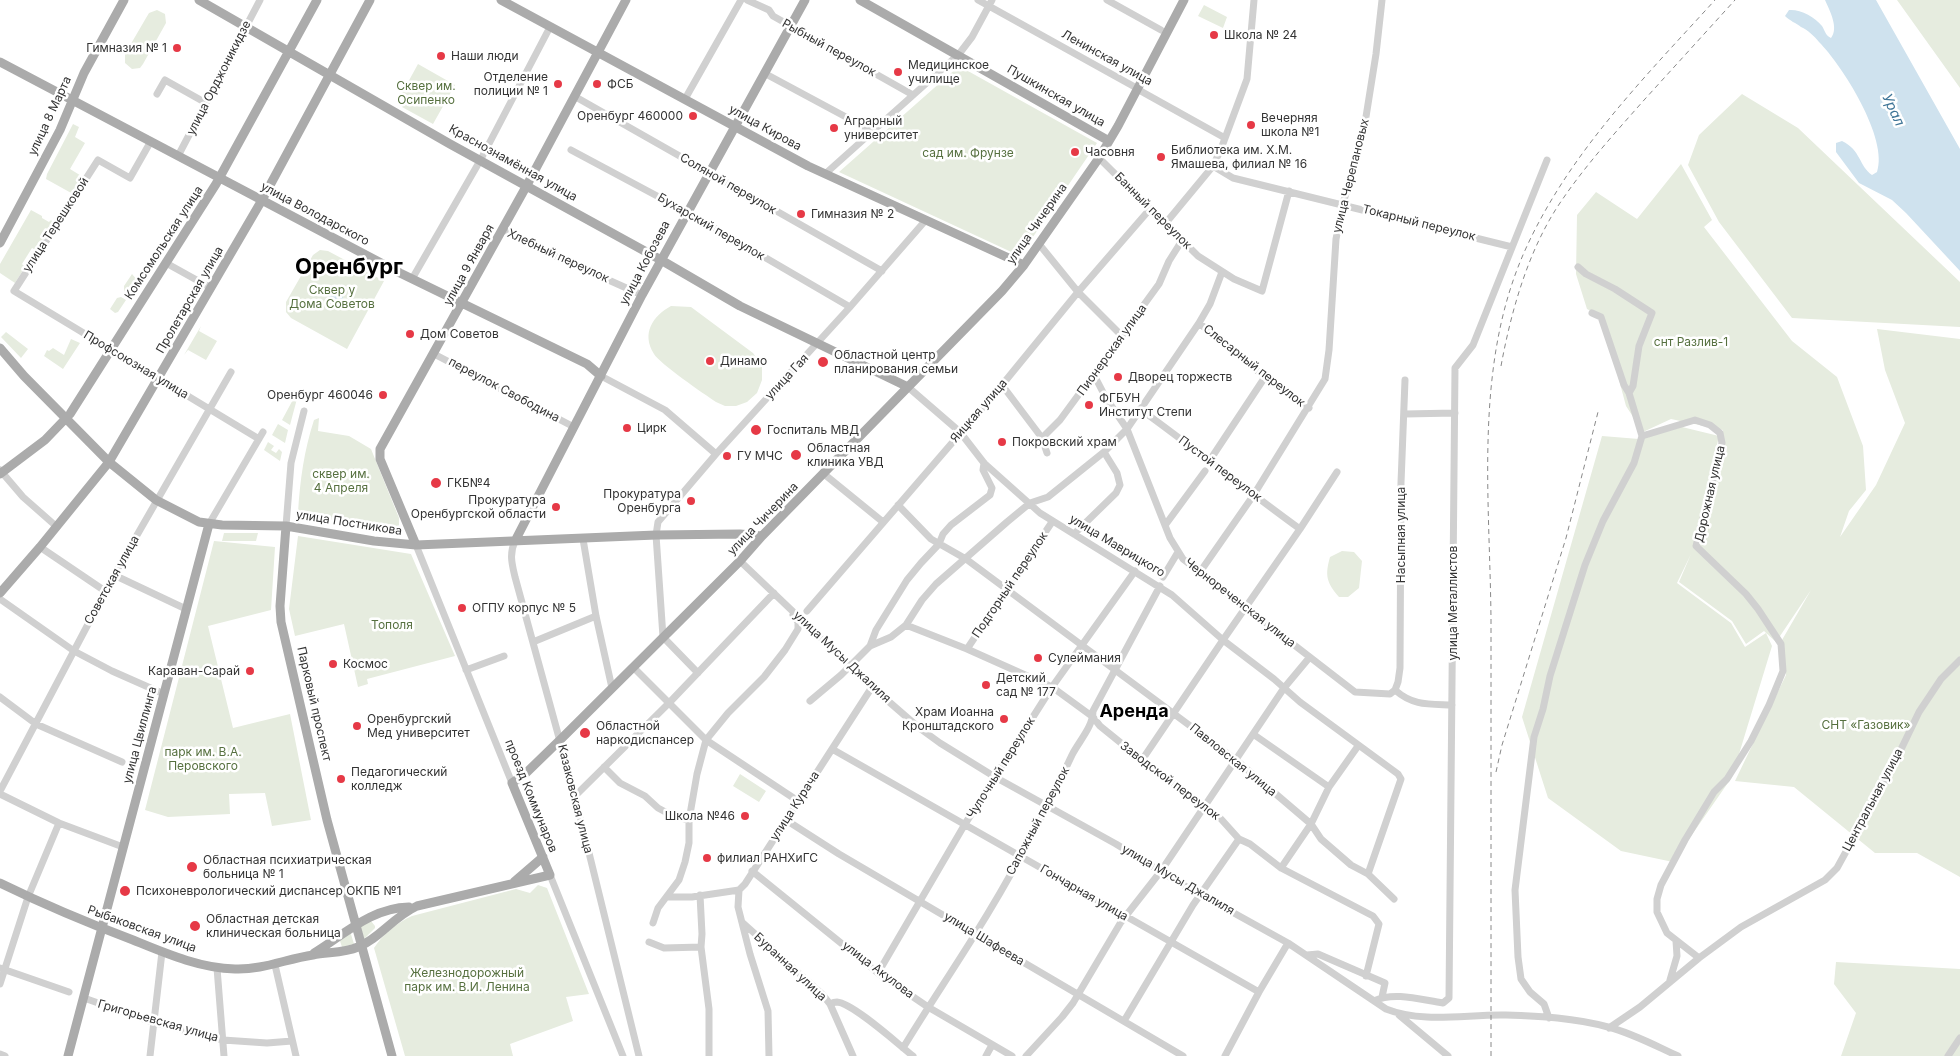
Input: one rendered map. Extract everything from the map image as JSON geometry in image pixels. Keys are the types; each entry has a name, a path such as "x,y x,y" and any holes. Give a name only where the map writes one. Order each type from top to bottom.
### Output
{"main road":[{"name":"улица 8 Марта","path":"0,243 60,130 84,74 124,0"},
{"name":"Краснознамённая улица","path":"199,0 450,144 481,159 662,260 740,306 818,343"},
{"name":"Комсомольская улица","path":"1,472 45,440 67,418 220,177 317,0"},
{"name":"Пролетарская улица","path":"0,592 40,548 109,462 262,200 370,0"},
{"name":"улица Кирова","path":"501,0 825,174 1024,265"},
{"name":"улица 9 Января","path":"416,545 380,460 380,449 527,185 626,0"},
{"name":"улица Кобозева","path":"515,541 642,295 805,0"},
{"name":"Пушкинская улица","path":"860,0 1109,140"},
{"name":"улица Чичерина","path":"512,783 525,774 560,740 740,560 1002,291 1039,244 1118,126 1161,30 1177,0"},
{"name":"улица Чичерина","path":"1135,88 1184,0"},
{"name":"улица Володарского","path":"0,62 412,279 587,364 600,376"},
{"name":"улица Маврицкого","path":"818,343 908,387"},
{"name":"улица Постникова","path":"0,348 109,462 156,500 199,522 209,524 286,526 374,541 416,545 656,535 740,534 762,536"},
{"name":"улица Цвиллинга","path":"68,1056 209,524"},
{"name":"Парковый проспект","path":"286,526 280,606 281,622 327,820 392,1056"},
{"name":"проезд Коммунаров","path":"512,783 550,875"},
{"name":"Рыбаковская улица","path":"514,882 543,857"},
{"name":"Рыбаковская улица","path":"311,955 371,916 550,875"},
{"name":"Рыбаковская улица","path":"0,883 28,897 162,952 217,968 248,968 275,965 311,955 344,951 362,945 398,916 417,906"},
{"path":"371,916 378,924 377,934"},
{"path":"340,935 338,944 344,951"}],"street":[{"name":"улица Орджоникидзе","path":"178,156 260,0"},
{"path":"685,99 741,0"},
{"name":"Рыбный переулок","path":"747,0 769,10 773,16 790,27 913,95"},
{"name":"Ленинская улица","path":"978,0 990,3 1225,138"},
{"path":"1107,0 1161,30"},
{"path":"1165,224 1213,166 1225,138 1247,79 1254,0"},
{"name":"улица Черепановых","path":"1200,572 1253,496 1325,379 1328,367 1336,239 1343,204 1365,123 1382,0"},
{"path":"825,174 959,54 972,37 990,3"},
{"path":"412,279 481,159 550,27"},
{"path":"764,73 872,131"},
{"path":"157,94 165,80 206,103"},
{"name":"Соляной переулок","path":"574,96 882,272"},
{"name":"улица Терешковой","path":"14,291 98,160 130,178 151,141"},
{"name":"Бухарский переулок","path":"571,150 687,212 850,307"},
{"name":"Банный переулок","path":"1098,158 1181,242 1198,256 1222,272 1262,290 1289,191"},
{"name":"улица Металлистов","path":"1382,997 1443,1003 1449,998 1456,368 1473,345 1547,160"},
{"name":"Токарный переулок","path":"1213,166 1233,178 1512,247"},
{"name":"Яицкая улица","path":"807,611 1002,385 1078,292 1150,209"},
{"name":"улица Гая","path":"656,535 656,525 661,516 882,272 925,221"},
{"name":"Хлебный переулок","path":"502,230 537,248 642,295"},
{"name":"Пионерская улица","path":"1042,438 1060,420 1159,284 1169,261 1181,242"},
{"path":"1039,244 1078,292 1122,336"},
{"path":"166,264 211,288"},
{"path":"1578,267 1586,274 1615,289 1652,313 1639,346 1632,386 1629,392"},
{"path":"870,646 891,637 906,625 922,600 936,584 1030,503 1048,497 1104,452 1127,429 1199,323 1210,304 1222,272"},
{"name":"Профсоюзная улица","path":"14,291 158,379 261,435"},
{"path":"1549,1018 1544,1004 1530,992 1521,979 1518,957 1515,890 1534,737 1543,709 1550,676 1585,565 1603,521 1634,463 1642,436 1629,392 1624,385 1601,317 1592,313"},
{"name":"Слесарный переулок","path":"1199,323 1308,408"},
{"name":"переулок Свободина","path":"434,354 574,427"},
{"name":"Советская улица","path":"0,792 114,575 231,372"},
{"name":"Чернореченская улица","path":"1094,375 1106,398 1127,429 1170,538 1183,558 1355,692 1390,694 1395,690"},
{"name":"улица Володарского","path":"600,376 665,410 716,454"},
{"path":"1210,460 1265,376"},
{"name":"Насыпная улица","path":"1395,690 1400,668 1405,380"},
{"path":"1002,385 1042,438 1047,453"},
{"name":"улица Маврицкого","path":"908,387 960,432 984,463 1040,514 1160,586 1223,640 1358,746 1398,774 1401,779 1368,874"},
{"name":"Пустой переулок","path":"1140,409 1210,460 1253,496 1300,529"},
{"name":"Парковый проспект","path":"286,526 291,463 304,411"},
{"path":"1405,414 1455,413"},
{"name":"Дорожная улица","path":"1642,436 1695,420 1710,425 1720,433 1722,443 1696,546 1746,594 1758,609 1781,644 1783,671 1751,741 1728,780 1714,792 1661,886 1656,899 1657,912 1662,925 1676,941"},
{"name":"улица Цвиллинга","path":"209,524 261,435"},
{"path":"1074,534 1116,493 1120,485 1117,473 1104,452"},
{"path":"810,701 851,666 870,646 876,630 907,580 940,544 943,534 951,525 990,495 992,488 983,470 984,463"},
{"path":"1,472 23,497 57,527"},
{"path":"1166,524 1205,472"},
{"path":"1142,760 1337,472"},
{"path":"824,474 883,522"},
{"path":"1040,514 1048,497"},
{"name":"Павловская улица","path":"898,505 923,532 966,559 1236,760 1311,824 1321,839 1351,865 1368,874 1394,899"},
{"name":"Подгорный переулок","path":"968,649 1052,522"},
{"path":"656,535 663,637 698,673"},
{"path":"583,539 596,616 612,688"},
{"name":"Казаковская улица","path":"515,541 511,558 532,642 575,796 636,1055"},
{"name":"проезд Коммунаров","path":"416,545 512,783"},
{"path":"40,548 106,591"},
{"path":"1164,577 1178,552"},
{"name":"улица Мусы Джалиля","path":"740,560 773,595 918,727 995,777 1288,943 1386,1009 1398,1014 1425,1018 1506,1015 1577,1020 1609,1028 1678,1056"},
{"name":"Чулочный переулок","path":"878,973 965,824 1052,687 1135,571"},
{"path":"114,575 186,609"},
{"name":"Сапожный переулок","path":"903,1048 1021,857 1092,719 1093,711 1160,586"},
{"path":"575,796 669,703 773,595 793,615 798,622 798,629 764,677 728,713 706,740 697,774 689,820 689,843 685,862 679,880 658,908 653,923"},
{"path":"0,599 74,651 112,671 164,694"},
{"path":"532,642 596,616"},
{"path":"906,625 968,649 1052,687 1092,719"},
{"path":"466,670 504,656"},
{"path":"1026,1056 1062,1017 1125,917 1161,871 1284,688 1309,658"},
{"name":"Центральная улица","path":"1609,1028 1640,1007 1670,980 1741,927 1814,887 1838,868 1893,766 1919,712 1941,679 1960,660"},
{"path":"633,667 706,740 798,801"},
{"name":"улица Курача","path":"739,890 745,884 872,687"},
{"path":"1395,690 1405,699 1420,704 1452,705"},
{"path":"0,697 36,724 122,762"},
{"name":"Заводской переулок","path":"1092,719 1142,760 1221,819 1239,839 1250,844 1281,868 1337,896 1377,919 1379,924 1366,976"},
{"path":"1253,734 1329,787"},
{"path":"1281,868 1311,824 1329,787 1358,746"},
{"name":"Гончарная улица","path":"832,749 1259,992"},
{"path":"604,767 620,783 645,796 658,808 673,816 689,820"},
{"path":"0,792 59,823 124,847"},
{"name":"улица Шафеева","path":"786,820 839,854 1184,1056"},
{"path":"0,984 2,970 28,897 59,823"},
{"path":"1124,1021 1193,905 1239,839"},
{"name":"улица Акулова","path":"752,871 878,973 928,1007 1012,1056"},
{"name":"проезд Коммунаров","path":"550,875 623,1056"},
{"path":"667,896 692,897 739,890 738,907 768,1011 769,1056"},
{"path":"700,895 701,947 710,1008 709,1056"},
{"name":"Буранная улица","path":"742,923 822,994 830,1004 837,1002 844,1004 873,1023 912,1056"},
{"path":"1676,941 1699,958"},
{"path":"1670,980 1677,956 1676,941"},
{"path":"650,942 664,948 701,947"},
{"path":"1225,1056 1288,943"},
{"path":"150,1056 152,1022 162,952"},
{"path":"1307,955 1318,954 1385,983 1382,997 1374,1001"},
{"path":"275,965 296,1056"},
{"path":"217,968 224,1056"},
{"path":"2,970 69,992"},
{"name":"Григорьевская улица","path":"84,998 152,1022 223,1040 267,1043 292,1041"},
{"path":"830,1004 852,1056"},
{"path":"1398,1014 1448,1056"},
{"path":"1948,1056 1960,1038"},
{"path":"986,1056 992,1046"},
{"path":"0,1054 6,1056"}],"green space":[{"path":"1897,0 1960,0 1960,88"},
{"path":"1204,5 1227,17 1223,28 1198,16"},
{"path":"157,10 165,14 166,23 143,64 140,68 132,69 125,63 125,54 149,13"},
{"name":"Сквер им. Осипенко","path":"418,64 455,85 433,124 402,107 407,99 401,95"},
{"name":"сад им. Фрунзе","path":"959,66 1097,143 1020,256 839,172"},
{"path":"1742,94 1798,128 1960,282 1960,327 1792,318 1719,222 1688,165 1699,135"},
{"path":"73,124 79,127 75,137 85,143 70,169 83,177 73,194 46,179"},
{"path":"1681,164 1712,220 1704,227 1792,341 1837,377 1863,446 1866,490 1849,511 1840,537 1876,485 1905,423 1885,370 1877,329 1960,339 1960,877 1917,853 1875,853 1794,787 1735,781 1786,675 1782,640 1811,590 1776,642 1764,631 1746,644 1732,621 1679,582 1691,554 1677,583 1731,623 1745,647 1766,633 1772,646 1732,777 1673,862 1621,851 1548,798 1522,717 1602,436 1639,439 1682,427 1719,436 1696,541 1723,430 1671,419 1643,432 1626,406 1602,317 1587,309 1576,274 1577,215 1596,192 1637,219"},
{"path":"31,210 55,224 36,250 32,248 22,264 25,267 15,283 0,273 0,264"},
{"name":"Сквер у Дома Советов","path":"320,250 328,251 384,281 347,349 291,318 286,312 286,302 313,255"},
{"path":"132,274 138,281 129,295 124,292 124,286"},
{"path":"121,297 126,300 118,312 115,313 110,309 117,298"},
{"name":"Динамо","path":"671,306 691,307 753,353 762,366 762,380 757,393 747,402 736,406 725,406 716,402 692,386 654,354 649,339 651,326 659,315"},
{"path":"201,326 199,331 217,341 206,360 188,350 184,355"},
{"path":"6,332 28,349 21,358 1,337"},
{"path":"71,339 80,343 63,369 44,356 47,350 49,351 53,348 64,355"},
{"path":"296,394 298,395 290,425 282,420"},
{"name":"сквер им. 4 Апреля","path":"319,418 318,431 349,436 371,449 399,518 399,526 387,531 298,513 305,454 314,420"},
{"path":"278,424 288,430 285,443 272,435"},
{"path":"268,442 274,446 271,450 276,453 279,449 282,452 280,461 264,450"},
{"path":"224,533 258,533 256,541 222,541"},
{"name":"Тополя","path":"298,536 411,554 455,656 367,679 368,684 358,687 344,624 295,636 289,609"},
{"name":"парк им. В.А. Перовского","path":"214,541 275,547 271,610 208,626 233,728 290,714 311,820 272,826 265,793 229,794 230,814 168,817 145,810"},
{"path":"1342,551 1354,552 1362,561 1359,588 1348,597 1339,597 1331,587 1327,574 1330,557"},
{"path":"740,774 766,791 759,802 733,786"},
{"name":"Железнодорожный парк им. В.И. Ленина","path":"538,885 547,888 589,994 566,997 573,1021 510,1044 513,1056 405,1056 374,948 377,943 391,929 412,916 516,889 530,893"},
{"path":"371,921 375,928 364,939 360,924"},
{"path":"350,931 354,944 342,947 340,941"},
{"path":"1836,962 1960,969 1960,1056 1841,1056 1856,1013 1834,984"}],"water":[{"name":"Урал","path":"1825,0 1876,0 1960,149 1960,271 1892,200 1859,183 1836,152 1836,143 1842,141 1853,149 1864,167 1872,175 1877,172 1879,158 1876,141 1870,122 1851,85 1829,53 1815,38 1785,16 1789,10 1807,14 1822,26 1831,38 1834,24"},
{"path":"336,291 341,293 343,298 341,303 336,305 331,303 329,298 331,293"}],"railway":[{"path":"1491,1056 1491,620 1488,430 1498,336 1510,290 1527,246 1565,178 1611,116 1715,0"},
{"path":"1501,366 1521,284 1537,245 1556,209 1587,166 1610,139 1735,0"},
{"path":"1496,772 1502,745 1566,538 1598,412"}],"place":[{"name":"Школа № 24","path":"1214,35"},
{"name":"Гимназия № 1","path":"177,48"},
{"name":"Наши люди","path":"441,56"},
{"name":"Медицинское училище","path":"898,72"},
{"name":"Отделение полиции № 1","path":"558,84"},
{"name":"ФСБ","path":"597,84"},
{"name":"Оренбург 460000","path":"693,116"},
{"name":"Вечерняя школа №1","path":"1251,125"},
{"name":"Аграрный университет","path":"834,128"},
{"name":"Часовня","path":"1075,152"},
{"name":"Библиотека им. Х.М. Ямашева, филиал № 16","path":"1161,157"},
{"name":"Гимназия № 2","path":"801,214"},
{"name":"Дом Советов","path":"410,334"},
{"name":"Динамо","path":"710,361"},
{"name":"Областной центр планирования семьи","path":"823,362"},
{"name":"Дворец торжеств","path":"1118,377"},
{"name":"Оренбург 460046","path":"383,395"},
{"name":"ФГБУН Институт Степи","path":"1089,405"},
{"name":"Цирк","path":"627,428"},
{"name":"Госпиталь МВД","path":"756,430"},
{"name":"Покровский храм","path":"1002,442"},
{"name":"Областная клиника УВД","path":"796,455"},
{"name":"ГУ МЧС","path":"727,456"},
{"name":"ГКБ№4","path":"436,483"},
{"name":"Прокуратура Оренбурга","path":"691,501"},
{"name":"Прокуратура Оренбургской области","path":"556,507"},
{"name":"ОГПУ корпус № 5","path":"462,608"},
{"name":"Сулеймания","path":"1038,658"},
{"name":"Космос","path":"333,664"},
{"name":"Караван-Сарай","path":"250,671"},
{"name":"Детский сад № 177","path":"986,685"},
{"name":"Храм Иоанна Кронштадского","path":"1004,719"},
{"name":"Оренбургский Мед университет","path":"357,726"},
{"name":"Областной наркодиспансер","path":"585,733"},
{"name":"Педагогический колледж","path":"341,779"},
{"name":"Школа №46","path":"745,816"},
{"name":"филиал РАНХиГС","path":"707,858"},
{"name":"Областная психиатрическая больница № 1","path":"192,867"},
{"name":"Психоневрологический диспансер ОКПБ №1","path":"125,891"},
{"name":"Областная детская клиническая больница","path":"195,926"}],"district":[{"name":"Оренбург","path":"349,267"},
{"name":"Аренда","path":"1134,712"}],"park label":[{"name":"снт Разлив-1","path":"1691,342"},
{"name":"СНТ «Газовик»","path":"1866,725"}]}
